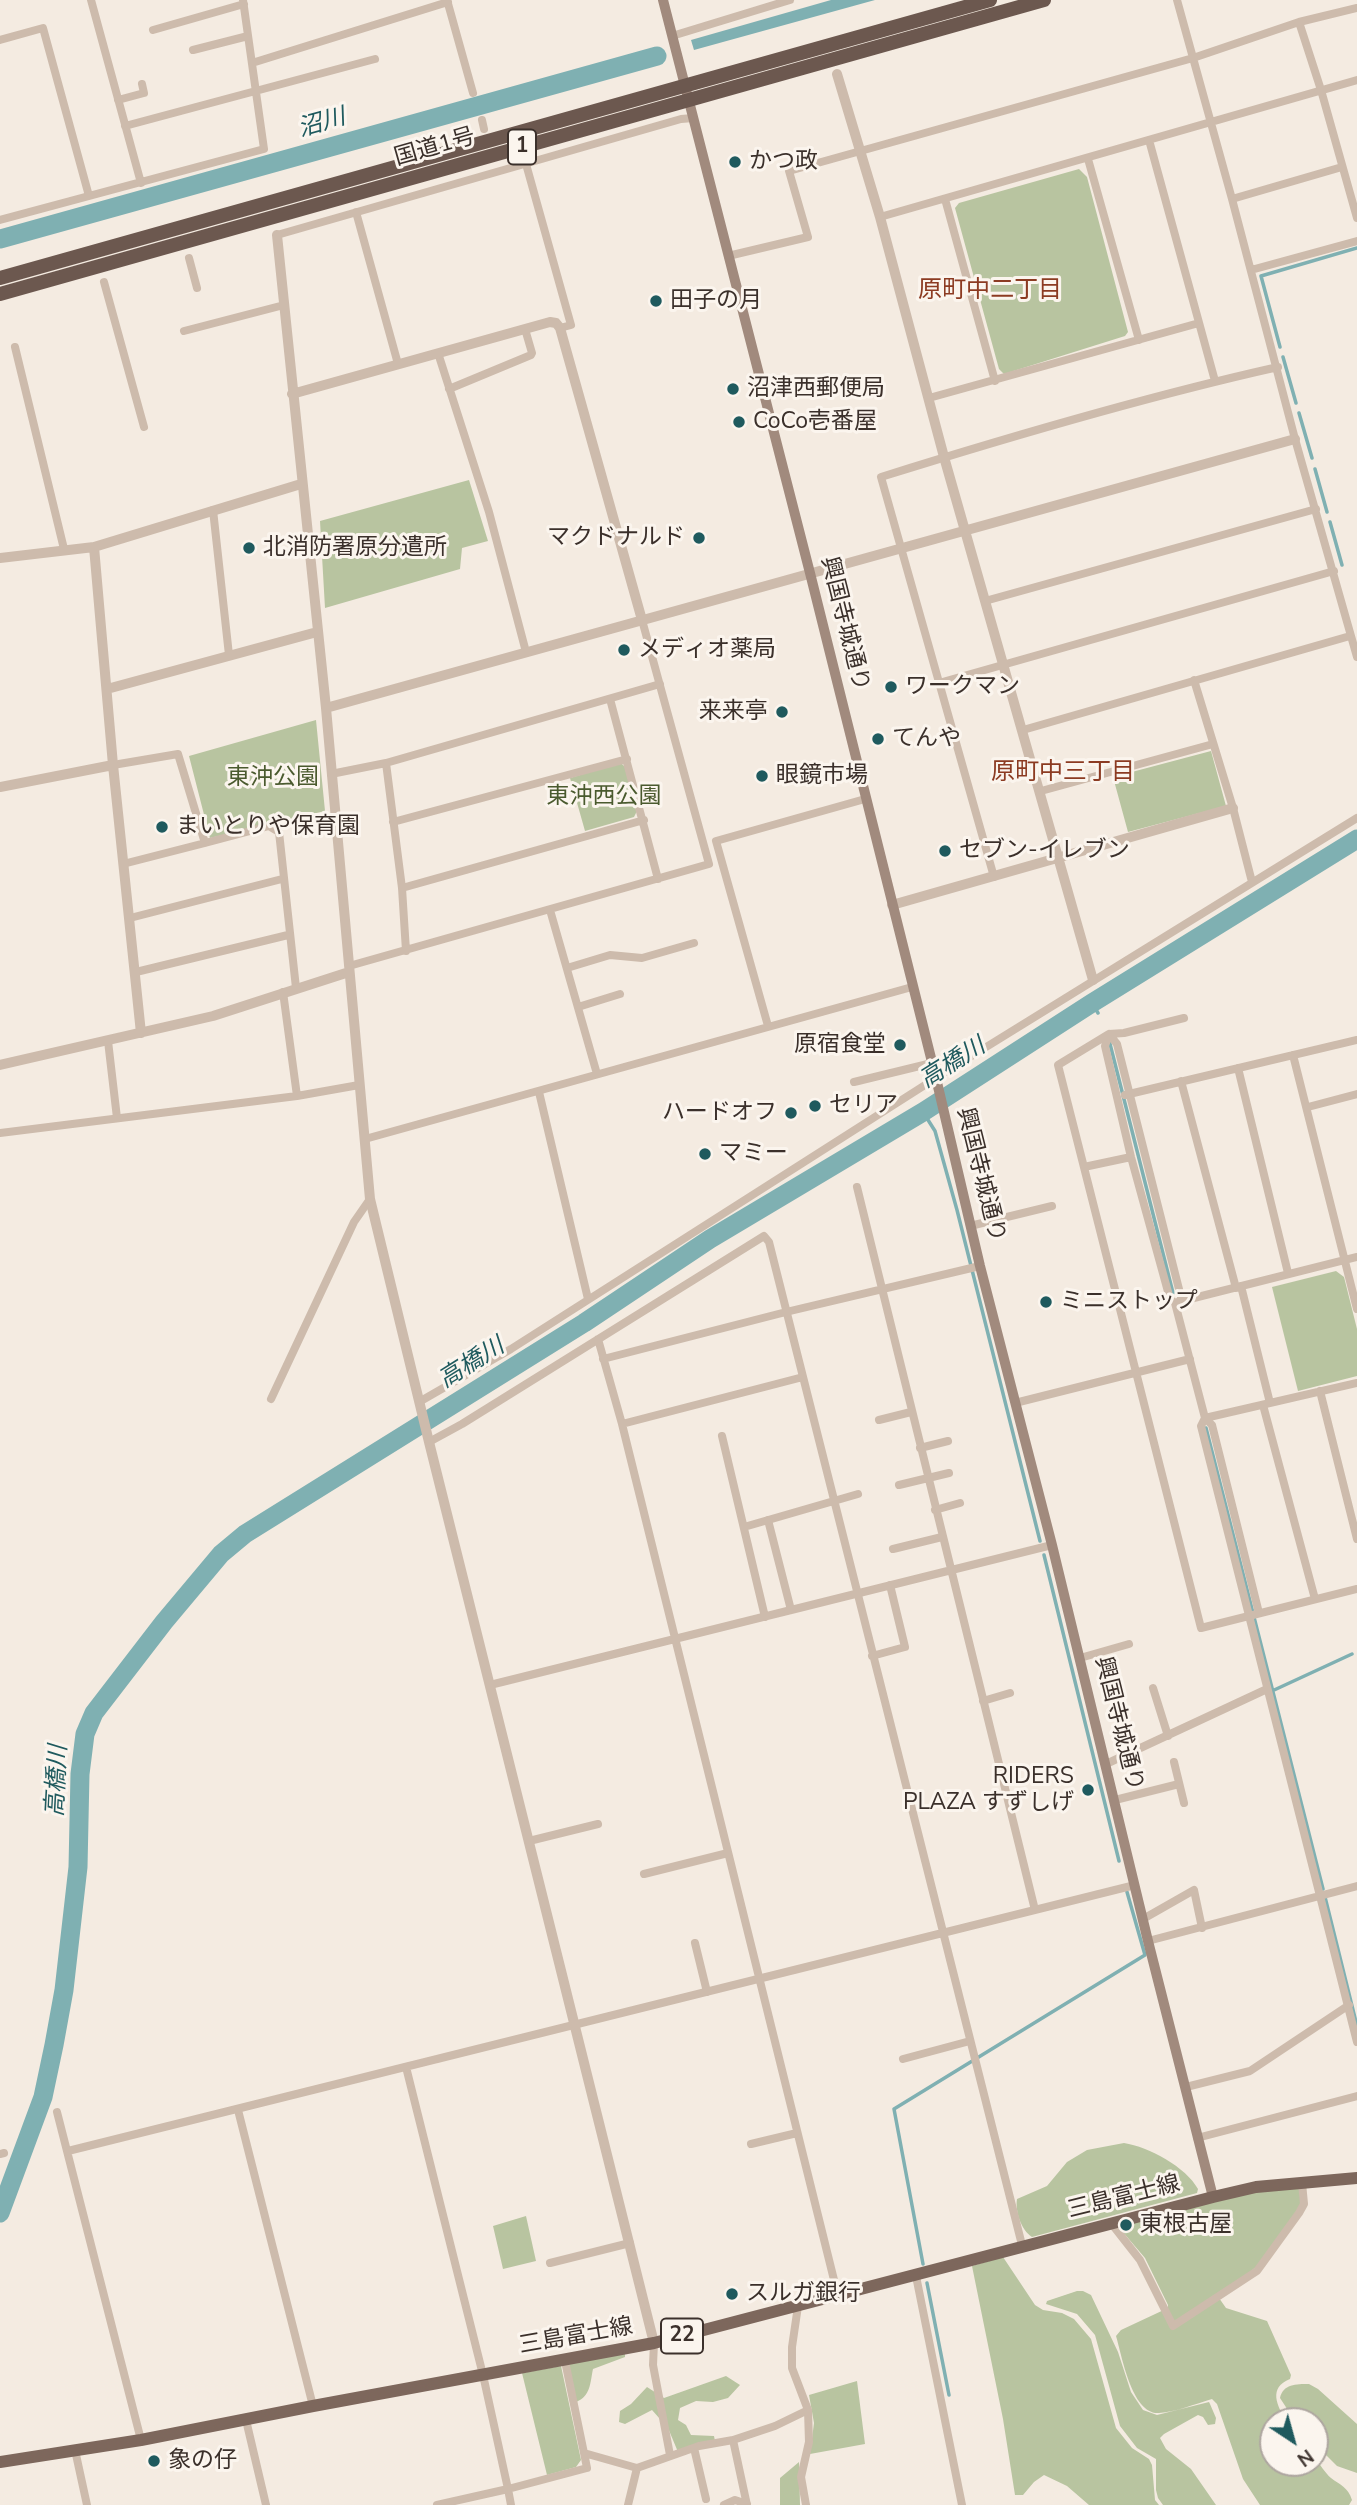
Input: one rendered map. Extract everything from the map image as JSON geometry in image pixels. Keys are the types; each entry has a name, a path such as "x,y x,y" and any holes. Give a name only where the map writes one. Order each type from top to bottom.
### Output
{"highway":[{"name":"国道1号","path":"0,278 990,0"},
{"name":"国道1号","path":"0,294 1044,0"}],"main road":[{"name":"興国寺城通り","path":"663,0 810,573 932,1063 979,1266 1052,1545 1213,2197"},
{"name":"三島富士線","path":"0,2462 141,2440 654,2343 1213,2197 1256,2187 1357,2178"}],"street":[{"path":"91,0 141,183"},
{"path":"672,36 790,0"},
{"path":"1177,0 1278,367 1295,439 1357,657"},
{"path":"252,63 447,1 473,93"},
{"path":"0,220 264,149 243,2 153,30"},
{"path":"728,256 808,237 789,171 1193,58 1299,22 1357,8"},
{"path":"1299,22 1357,218"},
{"path":"0,40 43,28 89,196"},
{"path":"193,50 248,36"},
{"path":"125,126 375,59"},
{"path":"837,74 880,217 944,457 1093,980"},
{"path":"880,217 1357,80"},
{"path":"118,100 144,93 142,84"},
{"path":"670,2455 653,2365 654,2343 370,1199 326,708 277,234 681,119 693,118"},
{"path":"1149,140 1215,381"},
{"path":"1088,159 1139,340"},
{"path":"526,164 571,325 560,328"},
{"path":"1232,198 1342,167"},
{"path":"946,199 995,381"},
{"path":"356,212 398,364"},
{"path":"1251,270 1357,241"},
{"path":"189,258 197,288"},
{"path":"104,282 144,428"},
{"path":"184,331 284,305"},
{"path":"0,1065 213,1016 406,951 709,864 560,328 556,323 550,322 292,394"},
{"path":"929,398 1199,323"},
{"path":"449,389 531,355 525,329"},
{"path":"15,347 64,549"},
{"path":"438,353 489,512 526,652"},
{"path":"994,877 881,477 1215,381 1278,367"},
{"path":"326,708 1295,439"},
{"path":"0,558 94,547 301,484"},
{"path":"985,601 1316,509"},
{"path":"213,510 229,655"},
{"path":"94,547 141,1033"},
{"path":"939,683 1334,571"},
{"path":"107,689 317,632"},
{"path":"1023,730 1350,636"},
{"path":"1194,680 1233,808 1252,882"},
{"path":"331,774 386,763 660,684"},
{"path":"610,699 658,879"},
{"path":"1041,791 1213,744"},
{"path":"0,788 178,754 205,843"},
{"path":"393,822 627,759"},
{"path":"386,763 402,888 406,951"},
{"path":"768,1027 716,841 865,799"},
{"path":"892,905 1233,808"},
{"path":"420,1404 936,1083 1093,980 1357,818"},
{"path":"402,888 644,820"},
{"path":"124,864 270,826 279,832 288,935 296,988"},
{"path":"130,918 282,879"},
{"path":"550,911 597,1074"},
{"path":"136,972 288,935"},
{"path":"567,968 610,955 642,958 694,943"},
{"path":"365,1139 912,987"},
{"path":"283,992 297,1096"},
{"path":"578,1007 620,994"},
{"path":"1184,1018 1124,1033 1109,1034 1058,1065 1201,1628 1357,1589"},
{"path":"1109,1034 1117,1044 1130,1094 1190,1359 1205,1419 1212,1425 1259,1613"},
{"path":"1109,1034 1105,1046 1131,1157 1170,1299 1179,1302 1357,1257"},
{"path":"1118,1097 1357,1040"},
{"path":"108,1041 117,1118"},
{"path":"1293,1055 1357,1309"},
{"path":"854,1082 932,1063"},
{"path":"1238,1068 1289,1273"},
{"path":"1181,1081 1239,1287 1315,1600"},
{"path":"0,1133 297,1096 359,1085"},
{"path":"539,1092 588,1299"},
{"path":"1308,1107 1357,1094"},
{"path":"1084,1167 1131,1157"},
{"path":"858,1187 927,1479 1035,1910"},
{"path":"271,1399 354,1222 370,1199"},
{"path":"971,1226 1052,1206"},
{"path":"429,1441 462,1424 764,1236 769,1242 1022,2245"},
{"path":"603,1359 979,1266"},
{"path":"598,1339 622,1424 838,2296"},
{"path":"1015,1404 1190,1359"},
{"path":"622,1424 803,1377"},
{"path":"1357,1382 1205,1419 1201,1426 1357,2042"},
{"path":"1320,1391 1357,1539"},
{"path":"879,1420 911,1412"},
{"path":"722,1436 765,1617"},
{"path":"920,1448 948,1441"},
{"path":"899,1485 949,1473"},
{"path":"744,1527 858,1494"},
{"path":"936,1510 960,1503"},
{"path":"768,1520 792,1610"},
{"path":"893,1549 942,1537"},
{"path":"490,1685 1052,1545"},
{"path":"872,1656 905,1647 890,1585"},
{"path":"1080,1658 1129,1644"},
{"path":"1153,1688 1168,1736"},
{"path":"1106,1764 1267,1689"},
{"path":"983,1701 1010,1693"},
{"path":"1174,1762 1184,1803"},
{"path":"1115,1800 1179,1784"},
{"path":"529,1841 598,1824"},
{"path":"643,1874 728,1853"},
{"path":"68,2151 1135,1885"},
{"path":"1148,1941 1357,1886"},
{"path":"1143,1919 1194,1891 1202,1928"},
{"path":"695,1943 708,1992"},
{"path":"1185,2087 1250,2071 1349,2005"},
{"path":"903,2059 970,2041"},
{"path":"406,2067 484,2375 511,2505"},
{"path":"1197,2138 1357,2096"},
{"path":"238,2110 313,2406"},
{"path":"57,2112 141,2440"},
{"path":"751,2144 797,2133"},
{"path":"1111,2223 1140,2260 1174,2326 1257,2271 1304,2204 1302,2183"},
{"path":"550,2263 630,2243"},
{"path":"916,2276 961,2505"},
{"path":"798,2306 792,2368 808,2410 809,2442 801,2477 806,2505"},
{"path":"437,2505 587,2468 565,2361"},
{"path":"584,2454 637,2468 670,2455 733,2440 775,2426 808,2410"},
{"path":"246,2420 266,2505"},
{"path":"733,2440 747,2504"},
{"path":"694,2448 706,2499"},
{"path":"75,2450 87,2505"},
{"path":"628,2505 637,2468"},
{"path":"723,2505 735,2500 747,2504"}],"green space":[{"path":"1079,169 1087,177 1128,332 1125,336 1004,374 999,369 955,208 959,203"},
{"path":"469,480 488,541 462,548 460,569 325,608 320,521"},
{"name":"東沖公園","path":"316,720 325,811 210,838 189,756"},
{"path":"1211,751 1226,806 1128,832 1113,777"},
{"name":"東沖西公園","path":"621,763 627,769 638,809 634,817 585,831 570,778"},
{"path":"1336,1271 1344,1277 1357,1329 1357,1376 1298,1391 1272,1287"},
{"path":"1124,2143 1155,2154 1176,2166 1192,2181 1198,2189 1197,2193 1032,2237 1028,2234 1020,2220 1017,2199 1047,2186 1067,2162 1087,2150"},
{"path":"1300,2186 1300,2206 1262,2262 1219,2298 1226,2308 1267,2321 1291,2375 1277,2392 1280,2407 1259,2407 1259,2477 1329,2476 1348,2492 1352,2500 1349,2505 1260,2505 1243,2479 1217,2404 1212,2399 1172,2411 1150,2411 1135,2395 1125,2370 1116,2336 1121,2330 1168,2308 1168,2305 1145,2258 1122,2231 1124,2225 1240,2194"},
{"path":"526,2216 536,2261 503,2269 493,2226"},
{"path":"1003,2257 1035,2305 1074,2319 1091,2339 1116,2428 1132,2448 1149,2459 1155,2500 1159,2505 1089,2505 1067,2486 1044,2475 1023,2495 1015,2495 1003,2419 972,2266"},
{"path":"1077,2291 1091,2295 1118,2352 1131,2392 1143,2410 1157,2415 1209,2402 1216,2418 1215,2424 1208,2425 1203,2417 1198,2415 1160,2438 1166,2449 1191,2469 1216,2505 1163,2505 1158,2498 1156,2459 1137,2448 1120,2426 1095,2335 1077,2314 1046,2304 1047,2301"},
{"path":"625,2353 625,2357 593,2369 587,2393 576,2402 568,2364"},
{"path":"561,2366 581,2460 576,2467 547,2475 522,2373"},
{"path":"726,2376 740,2385 728,2398 713,2402 696,2401 680,2408 678,2420 686,2425 691,2435 714,2436 715,2441 678,2452 668,2428 652,2410 625,2424 619,2422 620,2411 647,2387 664,2398"},
{"path":"857,2381 865,2444 810,2454 814,2423 809,2395"},
{"path":"1309,2384 1318,2389 1357,2424 1357,2473 1337,2466 1329,2458 1329,2407 1286,2407 1280,2398 1282,2393 1287,2387"},
{"path":"799,2462 800,2505 780,2505 780,2478"}],"water":[{"path":"831,0 875,0 694,50 691,40"}],"waterway":[{"name":"沼川","path":"0,239 657,56"},
{"path":"1280,347 1261,276 1357,248"},
{"path":"1283,357 1296,403"},
{"path":"1299,413 1312,458"},
{"path":"1315,469 1327,512"},
{"path":"1330,522 1342,565"},
{"name":"高橋川","path":"0,2213 43,2097 64,1990 78,1867 80,1774 85,1734 94,1713 221,1554 245,1534 584,1323 710,1239 923,1112 1092,1003 1357,839"},
{"path":"1092,1003 1098,1013"},
{"path":"1109,1040 1173,1293"},
{"path":"923,1112 935,1131 957,1210 1040,1541"},
{"path":"1206,1428 1323,1889"},
{"path":"1044,1555 1119,1861"},
{"path":"1272,1691 1352,1654"},
{"path":"923,2264 894,2109 1145,1955 1127,1892"},
{"path":"1325,1897 1357,2026"},
{"path":"927,2283 949,2395"}],"place":[{"name":"かつ政","path":"735,162"},
{"name":"田子の月","path":"656,301"},
{"name":"沼津西郵便局","path":"733,389"},
{"name":"CoCo壱番屋","path":"739,422"},
{"name":"マクドナルド","path":"699,538"},
{"name":"北消防署原分遣所","path":"249,548"},
{"name":"メディオ薬局","path":"624,650"},
{"name":"ワークマン","path":"891,687"},
{"name":"来来亭","path":"782,712"},
{"name":"てんや","path":"878,739"},
{"name":"眼鏡市場","path":"762,776"},
{"name":"まいとりや保育園","path":"162,827"},
{"name":"セブン-イレブン","path":"945,851"},
{"name":"原宿食堂","path":"900,1045"},
{"name":"セリア","path":"815,1106"},
{"name":"ハードオフ","path":"791,1113"},
{"name":"マミー","path":"705,1154"},
{"name":"ミニストップ","path":"1046,1302"},
{"name":"RIDERS PLAZA すずしげ","path":"1088,1790"},
{"name":"東根古屋","path":"1126,2225"},
{"name":"スルガ銀行","path":"732,2294"},
{"name":"象の仔","path":"154,2461"}],"district":[{"name":"原町中二丁目","path":"990,291"},
{"name":"原町中三丁目","path":"1063,773"}]}
